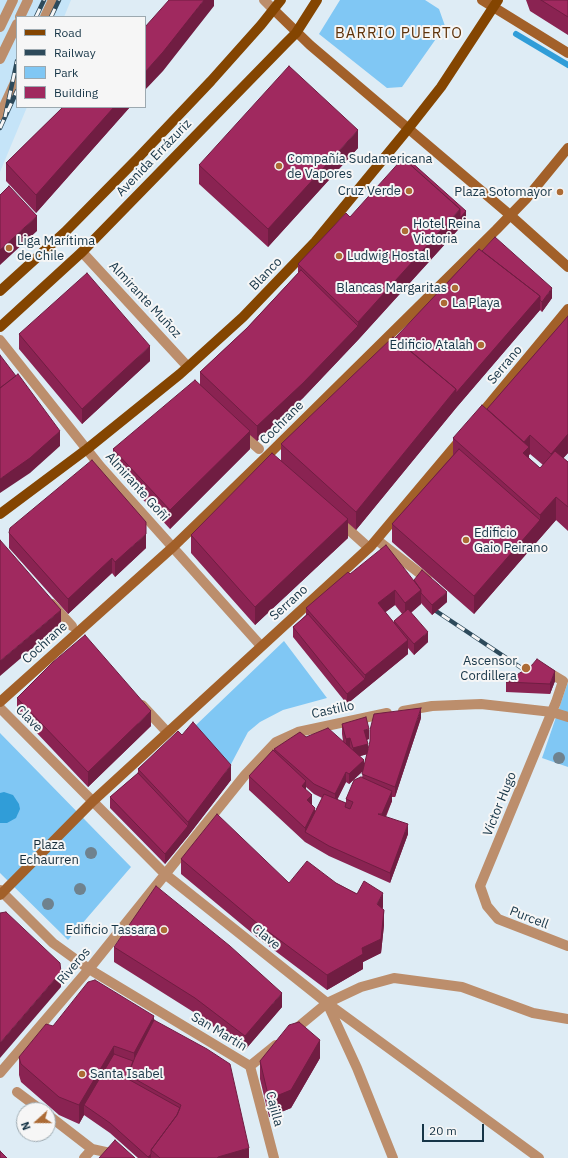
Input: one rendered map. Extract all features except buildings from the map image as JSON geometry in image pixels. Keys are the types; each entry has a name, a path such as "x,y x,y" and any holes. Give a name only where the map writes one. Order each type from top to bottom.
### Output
{"main road":[{"name":"Avenida Errázuriz","path":"0,291 65,232 137,159 211,81 274,10 281,0"},
{"name":"Avenida Errázuriz","path":"0,327 82,252 296,33 317,0"},
{"name":"Blanco","path":"0,514 87,449 188,367 243,317 315,242 408,129 441,87 496,4"}],"street":[{"path":"0,27 13,0"},
{"path":"20,16 28,0"},
{"path":"45,16 53,0"},
{"path":"264,0 296,33 495,205 510,215 568,267"},
{"path":"482,0 496,4 568,53"},
{"path":"0,59 16,26"},
{"path":"0,115 16,80"},
{"name":"Cochrane","path":"0,702 173,548 279,445 526,199 568,148"},
{"name":"Almirante Muñoz","path":"82,252 188,367"},
{"name":"Serrano","path":"1,892 93,801 377,540 568,310"},
{"name":"Almirante Goñi","path":"0,340 100,466 261,646"},
{"path":"230,423 260,449"},
{"path":"334,517 369,548"},
{"path":"377,540 427,579"},
{"path":"44,595 72,626"},
{"name":"Víctor Hugo","path":"487,906 480,886 552,712 563,681 536,666"},
{"path":"137,700 167,732"},
{"name":"Castillo","path":"165,874 263,755 276,742 298,732 356,718 432,706 481,704 552,712 568,718"},
{"name":"Clave","path":"0,708 165,874 328,1003 539,1158"},
{"name":"Riveros","path":"0,1073 89,968 165,874"},
{"name":"San Martín","path":"1,892 53,943 89,968 250,1066 328,1003 361,987 394,978 462,987 533,1013 568,1019"},
{"name":"Purcell","path":"487,906 498,919 568,946"},
{"path":"328,1003 357,1068 393,1158"},
{"name":"Cajilla","path":"250,1066 274,1158"},
{"path":"17,1092 30,1102"},
{"path":"56,1121 92,1149 119,1155 122,1158"},
{"path":"84,1158 92,1149"}],"shaded area":[{"path":"0,0 71,0 64,16 16,16 16,108 27,108 0,172"},
{"path":"4,792 13,795 19,804 20,809 16,818 7,823 0,823 0,793"}],"green space":[{"path":"340,0 425,0 439,9 445,26 402,87 387,88 319,34"},
{"path":"284,641 327,698 283,710 260,722 248,732 230,766 195,726"},
{"path":"568,682 568,767 542,758"},
{"name":"Plaza Echaurren","path":"0,733 131,867 68,940 0,873"}],"waterway":[{"path":"516,34 568,65"}],"railway":[{"path":"36,16 44,0"},
{"path":"51,16 59,0"},
{"path":"5,117 16,66"},
{"path":"0,128 16,93"},
{"path":"427,605 532,675"}],"place":[{"name":"Compañía Sudamericana de Vapores","path":"279,166"},
{"name":"Cruz Verde","path":"409,191"},
{"name":"Plaza Sotomayor","path":"560,192"},
{"name":"Hotel Reina Victoria","path":"405,231"},
{"name":"Liga Marítima de Chile","path":"9,248"},
{"name":"Ludwig Hostal","path":"339,256"},
{"name":"Blancas Margaritas","path":"455,288"},
{"name":"La Playa","path":"444,303"},
{"name":"Edificio Atalah","path":"481,345"},
{"name":"Edificio Gaio Peirano","path":"466,540"},
{"name":"Ascensor Cordillera","path":"526,668"},
{"name":"Edificio Tassara","path":"164,930"},
{"name":"Santa Isabel","path":"82,1074"}],"district":[{"name":"BARRIO PUERTO","path":"399,34"}]}
